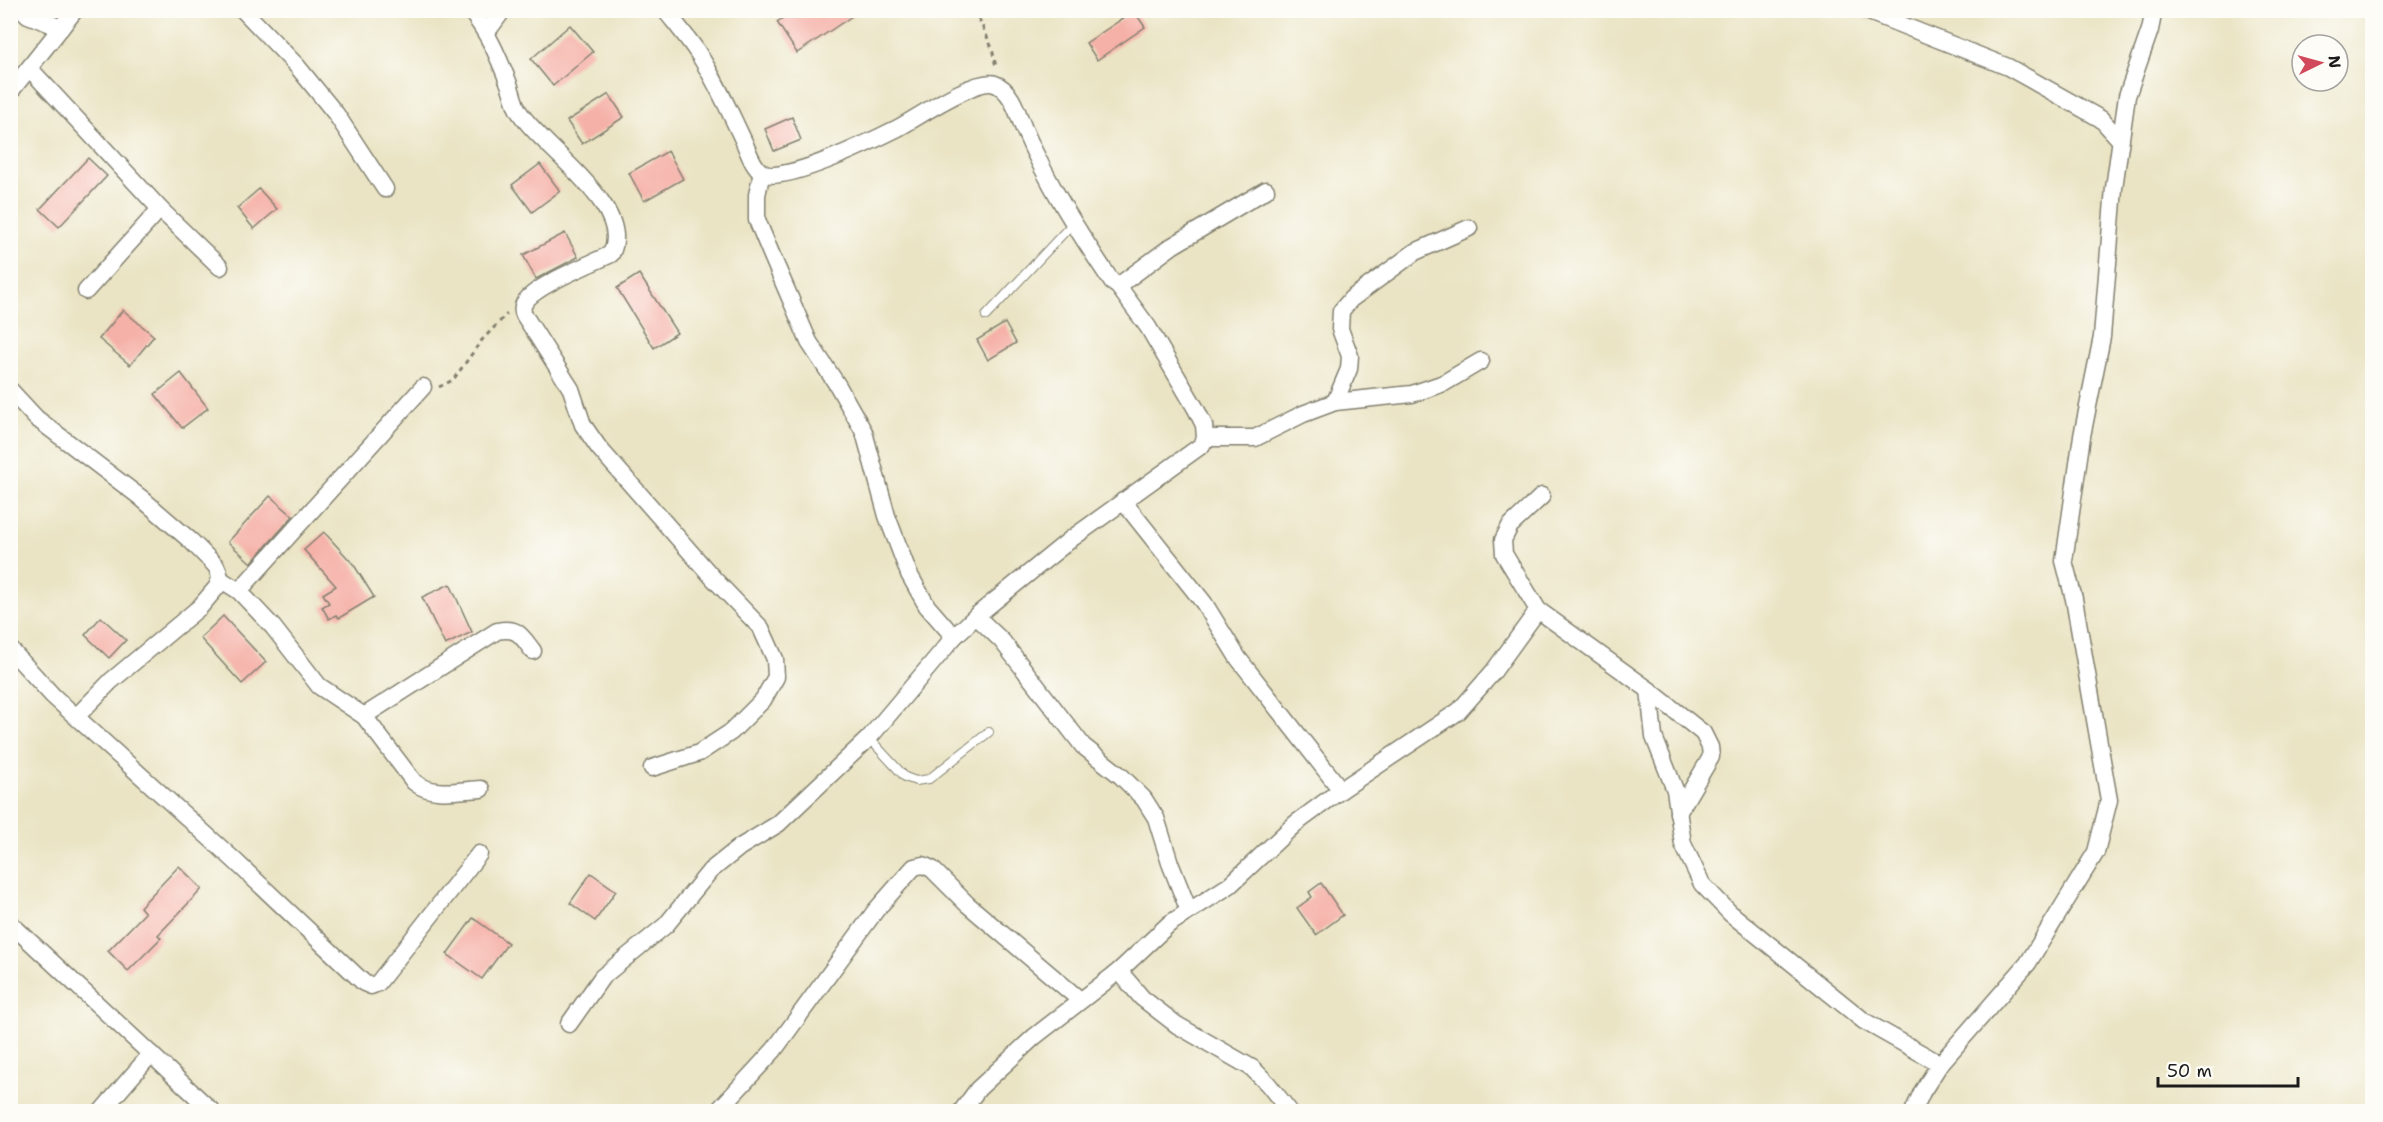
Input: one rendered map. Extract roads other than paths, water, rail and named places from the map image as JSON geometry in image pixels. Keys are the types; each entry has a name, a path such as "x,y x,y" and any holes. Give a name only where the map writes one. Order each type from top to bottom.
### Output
{"street":[{"path":"23,10 27,15 62,28"},
{"path":"10,92 75,10"},
{"path":"243,10 297,66 329,106 385,189"},
{"path":"470,10 487,32 517,109 535,133 586,181 609,215 616,233 616,244 610,254 537,291 525,302 522,309 524,315 571,390 588,433 714,579 761,628 776,659 776,677 763,700 731,732 699,753 652,768"},
{"path":"487,32 503,10"},
{"path":"568,1024 602,977 666,925 710,871 740,847 778,824 869,738 954,637 976,616 1071,539 1202,445 1205,438 1204,425 1196,409 1148,327 1118,286 1112,282 1073,223 1033,151 1014,104 1005,91 995,84 981,84 827,161 792,172 772,175 762,172 753,161 698,53 664,10"},
{"path":"1864,10 2008,67 2101,119 2120,140"},
{"path":"1913,1112 1922,1092 1940,1064 2028,963 2097,852 2109,800 2074,598 2064,561 2082,436 2102,337 2114,188 2127,96 2150,30 2154,10"},
{"path":"30,69 160,209 220,267"},
{"path":"762,172 757,195 757,220 809,342 838,386 864,432 887,516 909,574 927,606 954,637"},
{"path":"1118,286 1172,246 1266,190"},
{"path":"86,291 160,209"},
{"path":"1335,402 1349,369 1350,356 1340,329 1341,311 1351,299 1415,252 1469,228"},
{"path":"1205,438 1255,438 1303,414 1335,402 1412,394 1444,383 1481,361"},
{"path":"239,591 423,387"},
{"path":"10,390 36,418 140,497 191,541 216,566 220,579 239,591 273,627 319,686 364,716 414,782 423,789 438,792 481,789"},
{"path":"1542,496 1510,526 1503,540 1504,554 1538,610 1649,690 1703,733 1710,747 1711,757 1678,813"},
{"path":"1123,501 1204,603 1238,658 1341,790"},
{"path":"76,716 111,681 200,607 212,594 220,579"},
{"path":"961,1112 978,1089 1034,1036 1119,971 1169,924 1230,885 1295,824 1341,790 1459,711 1493,672 1538,610"},
{"path":"976,616 1002,642 1083,746 1121,776 1144,799 1156,818 1170,864 1189,911"},
{"path":"364,716 497,631 510,629 518,632 533,651"},
{"path":"10,649 53,696 364,983 371,986 378,983 479,854"},
{"path":"1649,690 1654,737 1675,790 1683,844 1702,884 1730,913 1864,1021 1940,1064"},
{"path":"717,1112 774,1050 876,910 914,867 923,865 932,869 967,904 1080,1000"},
{"path":"10,923 213,1112"},
{"path":"1119,971 1142,998 1177,1025 1252,1068 1268,1083 1290,1112"},
{"path":"101,1112 151,1054"}],"lane":[{"path":"986,316 1073,223"},
{"path":"869,738 905,777 916,781 929,778 989,732"}]}
